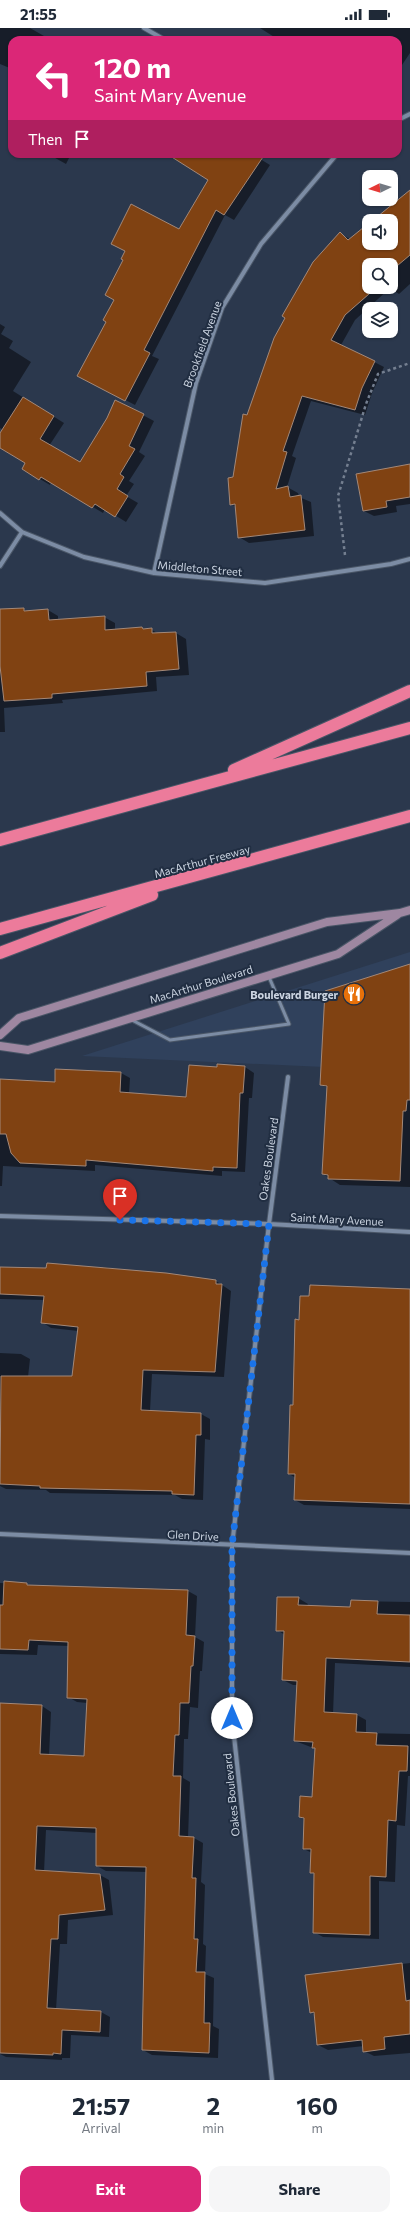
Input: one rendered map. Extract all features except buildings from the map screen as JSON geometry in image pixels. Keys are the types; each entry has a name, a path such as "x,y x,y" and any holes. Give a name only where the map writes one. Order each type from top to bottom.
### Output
{"highway":[{"path":"200,786 410,691"},
{"path":"0,840 410,728"},
{"name":"MacArthur Freeway","path":"0,929 410,816"},
{"path":"0,953 219,869"}],"main road":[{"name":"MacArthur Boulevard","path":"0,1035 19,1018 328,922 400,913 410,910"},
{"name":"MacArthur Boulevard","path":"0,1046 28,1050 338,954 400,913"}],"street":[{"path":"144,28 158,36"},
{"name":"Brookfield Avenue","path":"154,573 196,383 222,308 261,244 334,158"},
{"name":"Middleton Street","path":"0,513 22,532 84,557 154,573 265,582 348,571 391,564 410,559"},
{"path":"0,566 22,532"},
{"name":"Oakes Boulevard","path":"272,2080 232,1718 232,1546 269,1224 288,1077"},
{"name":"Saint Mary Avenue","path":"0,1216 269,1224 410,1232"},
{"name":"Glen Drive","path":"0,1534 232,1546 410,1553"}],"lane":[{"path":"128,1019 170,1040 289,1024 269,975"}],"path":[{"path":"348,571 338,496 366,404 378,374 410,363"}],"shaded area":[{"path":"410,952 410,1071 82,1056"}],"place":[{"name":"Boulevard Burger","path":"354,994"}],"route":[{"path":"120,1220 269,1224 232,1546 232,1718"}]}
